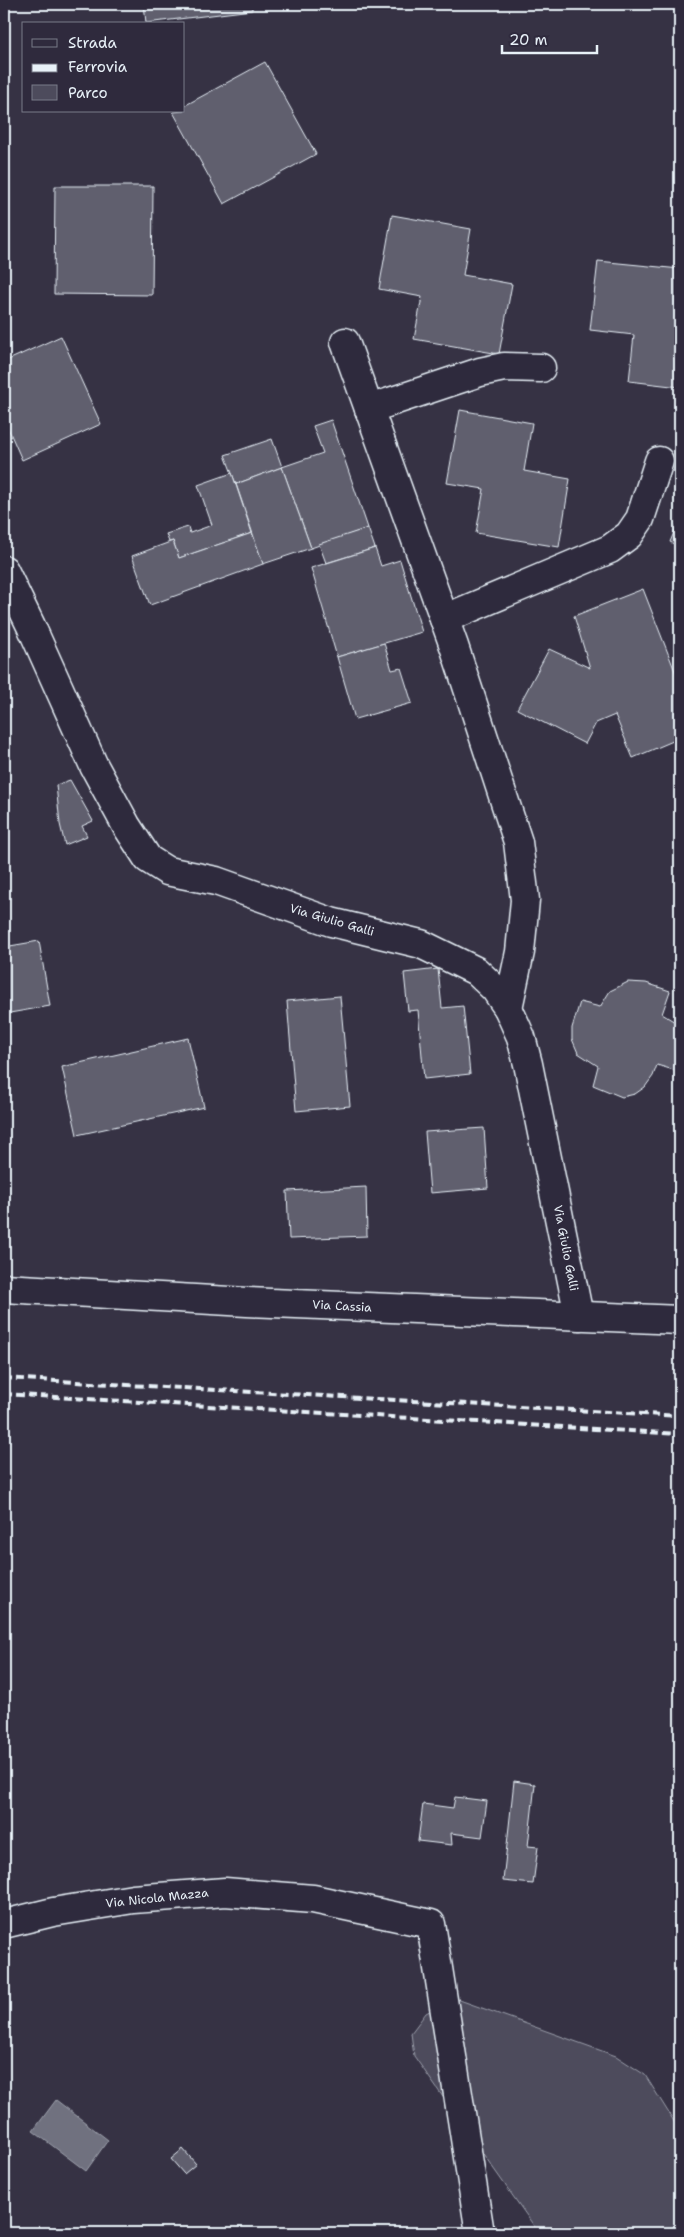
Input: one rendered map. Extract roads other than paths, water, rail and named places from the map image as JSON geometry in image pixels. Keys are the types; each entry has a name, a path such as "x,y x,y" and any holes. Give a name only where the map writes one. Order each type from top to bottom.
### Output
{"street":[{"path":"345,342 444,619 518,842 525,900 520,952 508,1008"},
{"path":"369,409 480,372 504,367 541,368"},
{"path":"444,619 610,549 629,535 640,519 660,461"},
{"name":"Via Giulio Galli","path":"4,570 32,626 94,766 126,825 148,859 167,871 216,881 331,922 421,944 476,971 495,990 508,1008 520,1037 528,1064 579,1316"},
{"name":"Via Cassia","path":"4,1288 247,1302 680,1320"},
{"name":"Via Nicola Mazza","path":"4,1924 53,1912 133,1899 225,1892 313,1899 431,1924 480,2233"}],"water":[{"path":"56,2100 108,2140 86,2171 33,2131"}],"railway":[{"path":"4,1378 680,1416"},
{"path":"4,1394 680,1434"}]}
